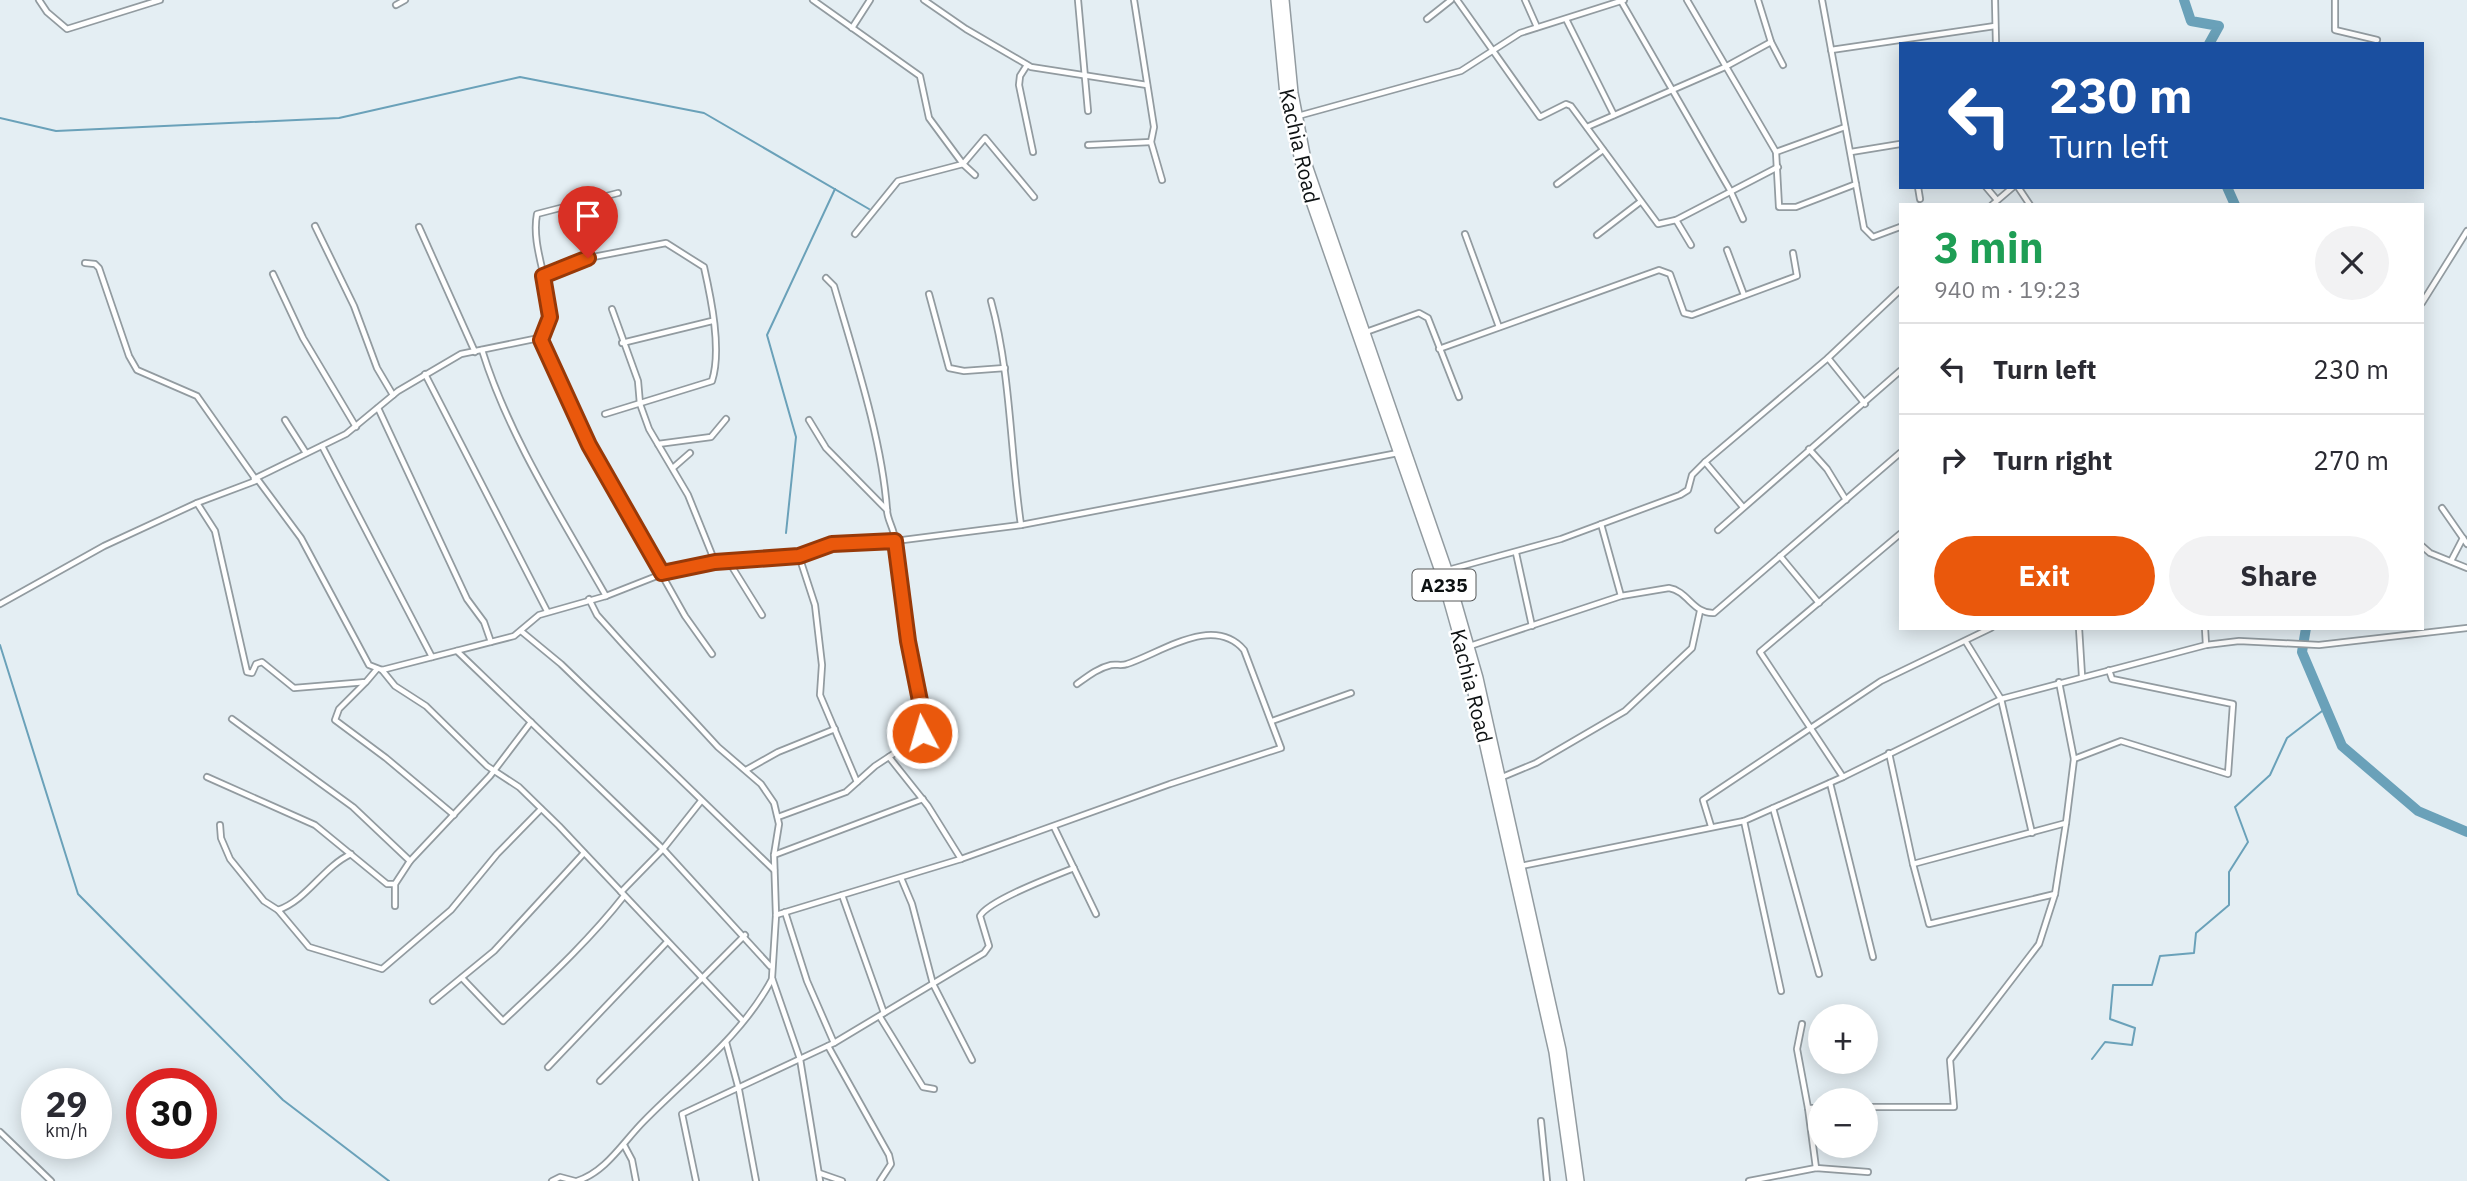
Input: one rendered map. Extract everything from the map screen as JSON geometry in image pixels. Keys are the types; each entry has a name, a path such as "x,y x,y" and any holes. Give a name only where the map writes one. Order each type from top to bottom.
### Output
{"highway":[{"name":"Kachia Road","path":"1276,0 1285,95 1306,187 1459,634 1566,1075 1579,1181"},
{"name":"Kachia Road","path":"1284,0 1297,116 1315,189 1447,570 1470,646 1520,866 1559,1081 1572,1181"}],"street":[{"path":"39,0 47,12 67,29 160,0"},
{"path":"396,5 405,0"},
{"path":"813,0 920,76 929,118 963,164 975,175"},
{"path":"851,29 870,0"},
{"path":"924,0 1027,65 1147,85"},
{"path":"1078,0 1086,75 1084,92 1088,111"},
{"path":"1134,0 1154,127 1151,142 1162,180"},
{"path":"1427,19 1451,0"},
{"path":"1457,0 1539,117 1566,104 1571,106 1658,224 1676,220 1779,167"},
{"path":"1525,0 1537,27"},
{"path":"1297,116 1461,71 1508,39 1623,0 1730,190 1743,219"},
{"path":"1687,0 1776,152 1779,167 1778,204 1782,209 1856,184"},
{"path":"1758,0 1771,42 1783,65"},
{"path":"1822,0 1861,218 1868,235 1880,236 1899,226"},
{"path":"1995,0 1996,42"},
{"path":"2335,0 2335,30 2376,40"},
{"path":"1566,19 1614,115"},
{"path":"1832,50 1995,26"},
{"path":"1587,127 1725,67 1771,42"},
{"path":"1027,65 1020,76 1019,85 1033,152"},
{"path":"1776,152 1845,127"},
{"path":"855,234 898,181 963,164 985,138 1034,197"},
{"path":"1088,145 1151,142"},
{"path":"1851,152 1899,144"},
{"path":"1557,184 1603,150"},
{"path":"1918,189 1920,199"},
{"path":"1988,189 1997,200"},
{"path":"1994,203 2012,189"},
{"path":"2017,189 2028,203"},
{"path":"618,193 537,214 536,244 550,317 541,340 589,445 685,616 712,654"},
{"path":"1597,235 1640,202"},
{"path":"1676,220 1691,245"},
{"path":"315,226 354,306 377,368 393,395"},
{"path":"419,227 475,352"},
{"path":"2424,300 2467,231"},
{"path":"1465,234 1499,327"},
{"path":"543,276 588,258 666,243 704,267 714,304 712,321 718,357 712,381 605,414"},
{"path":"1727,250 1744,295"},
{"path":"1439,349 1659,270 1670,274 1687,315 1797,276 1793,253"},
{"path":"85,263 95,264 99,268 129,356 137,370 197,396 254,478 261,482 301,538 369,665 426,706 494,770 519,788 743,1021"},
{"path":"273,274 303,338 356,427"},
{"path":"778,817 846,792 916,738 925,726 908,641 884,481 856,361 834,286 826,278"},
{"path":"1447,570 1516,553 1686,492 1692,475 1705,462 1828,358 1899,291"},
{"path":"929,294 943,356 949,368 964,371 1005,368"},
{"path":"991,301 1005,368 1021,525"},
{"path":"611,309 638,381 640,404 658,444 674,467 688,495 715,562"},
{"path":"1365,332 1419,313 1428,318 1459,397"},
{"path":"622,343 712,321"},
{"path":"0,604 104,546 322,446 356,427 393,395 425,373 461,354 536,338 541,340"},
{"path":"482,350 490,376 540,481 606,596"},
{"path":"1828,358 1866,404"},
{"path":"1718,530 1809,449 1866,404 1899,372"},
{"path":"425,373 547,611"},
{"path":"377,408 467,599 484,622 491,642"},
{"path":"658,444 711,437 726,419"},
{"path":"285,420 306,453"},
{"path":"809,420 825,447 887,510"},
{"path":"322,446 432,657"},
{"path":"1809,449 1846,500"},
{"path":"674,467 690,453"},
{"path":"454,815 386,758 335,720 340,709 379,670 491,642 521,631 534,618 547,611 606,596 662,573 715,562 799,556 832,544 895,541 1021,525 1399,453"},
{"path":"1470,646 1621,596 1672,588 1700,611 1714,613 1899,454"},
{"path":"1705,462 1743,507"},
{"path":"197,503 209,519 217,540 236,614 244,669 252,673 257,664 262,662 288,686 300,690 366,682"},
{"path":"2442,508 2467,544"},
{"path":"1601,524 1621,596"},
{"path":"1843,777 1760,652 1899,535"},
{"path":"2451,561 2463,538"},
{"path":"2424,547 2467,568"},
{"path":"1516,553 1532,626"},
{"path":"799,556 816,604 822,665 820,695 857,782"},
{"path":"1780,556 1819,603"},
{"path":"729,562 762,615"},
{"path":"589,599 597,615 718,747 761,784 778,817 774,855 776,915 772,978 800,1059 820,1181"},
{"path":"1500,778 1536,763 1625,710 1692,648 1700,611"},
{"path":"1520,866 1744,821 1843,777 2001,699 2206,645 2239,641 2301,646 2467,628"},
{"path":"1711,826 1703,800 1881,681 1987,630"},
{"path":"2079,630 2082,677"},
{"path":"2205,630 2206,645"},
{"path":"521,631 552,655 774,870"},
{"path":"776,915 961,859 1170,784 1281,748 1244,650 1236,641 1224,636 1190,637 1124,665 1111,665 1093,672 1077,684"},
{"path":"1966,642 2001,699 2032,833"},
{"path":"457,651 663,849 771,966"},
{"path":"2074,760 2121,741 2228,774 2233,704 2112,679 2109,670"},
{"path":"1878,1107 1954,1107 1950,1060 2039,944 2055,894 2074,760 2059,682"},
{"path":"1272,722 1351,692"},
{"path":"232,719 354,807 410,861"},
{"path":"396,906 395,884 410,861 494,770 531,722"},
{"path":"746,770 778,752 835,729"},
{"path":"1889,753 1929,924 2055,894"},
{"path":"889,757 923,799 961,859"},
{"path":"207,777 315,825 387,884 395,884"},
{"path":"1830,783 1873,957"},
{"path":"774,855 923,799"},
{"path":"462,978 503,1021 574,953 702,801"},
{"path":"1773,808 1819,974"},
{"path":"220,825 221,838 230,859 264,901 278,910 309,947 382,969 451,910 498,854 541,809"},
{"path":"1744,821 1781,991"},
{"path":"1913,864 2066,823"},
{"path":"1054,827 1097,914"},
{"path":"433,1001 494,951 584,853"},
{"path":"278,910 304,892 340,859 351,855"},
{"path":"696,1181 682,1114 739,1090 834,1043 984,953 989,946 980,916 984,909 1008,899 1020,889 1074,868"},
{"path":"901,877 912,904 933,984 972,1060"},
{"path":"842,895 884,1013"},
{"path":"785,912 807,981 834,1043"},
{"path":"600,1081 745,935"},
{"path":"548,1067 667,942"},
{"path":"552,1181 563,1177 576,1181 610,1160 726,1041 772,978"},
{"path":"880,1017 923,1087 934,1089"},
{"path":"1802,1024 1797,1049 1808,1108"},
{"path":"726,1041 739,1090 756,1181"},
{"path":"828,1046 889,1155 891,1164 880,1181"},
{"path":"1541,1121 1547,1181"},
{"path":"0,1132 51,1181"},
{"path":"624,1145 632,1160 636,1181"},
{"path":"1815,1158 1816,1168"},
{"path":"1749,1181 1816,1168 1868,1172"},
{"path":"819,1173 842,1181"}],"waterway":[{"path":"2184,0 2191,21 2219,26 2210,42"},
{"path":"0,118 56,131 339,118 520,77 704,113 869,209"},
{"path":"786,533 796,437 767,335 835,189"},
{"path":"2228,189 2234,203"},
{"path":"2306,630 2302,652 2342,746 2418,811 2467,832"},
{"path":"0,645 78,894 283,1100 389,1181"},
{"path":"2092,1059 2105,1042 2132,1045 2135,1028 2110,1019 2113,985 2152,985 2160,956 2194,953 2196,933 2229,905 2229,872 2248,842 2235,807 2270,775 2287,738 2326,708"}],"route":[{"path":"588,258 543,276 550,317 548,329 541,340 589,445 662,573 715,562 799,556 832,544 895,541 908,641 925,726 922,733"}]}
